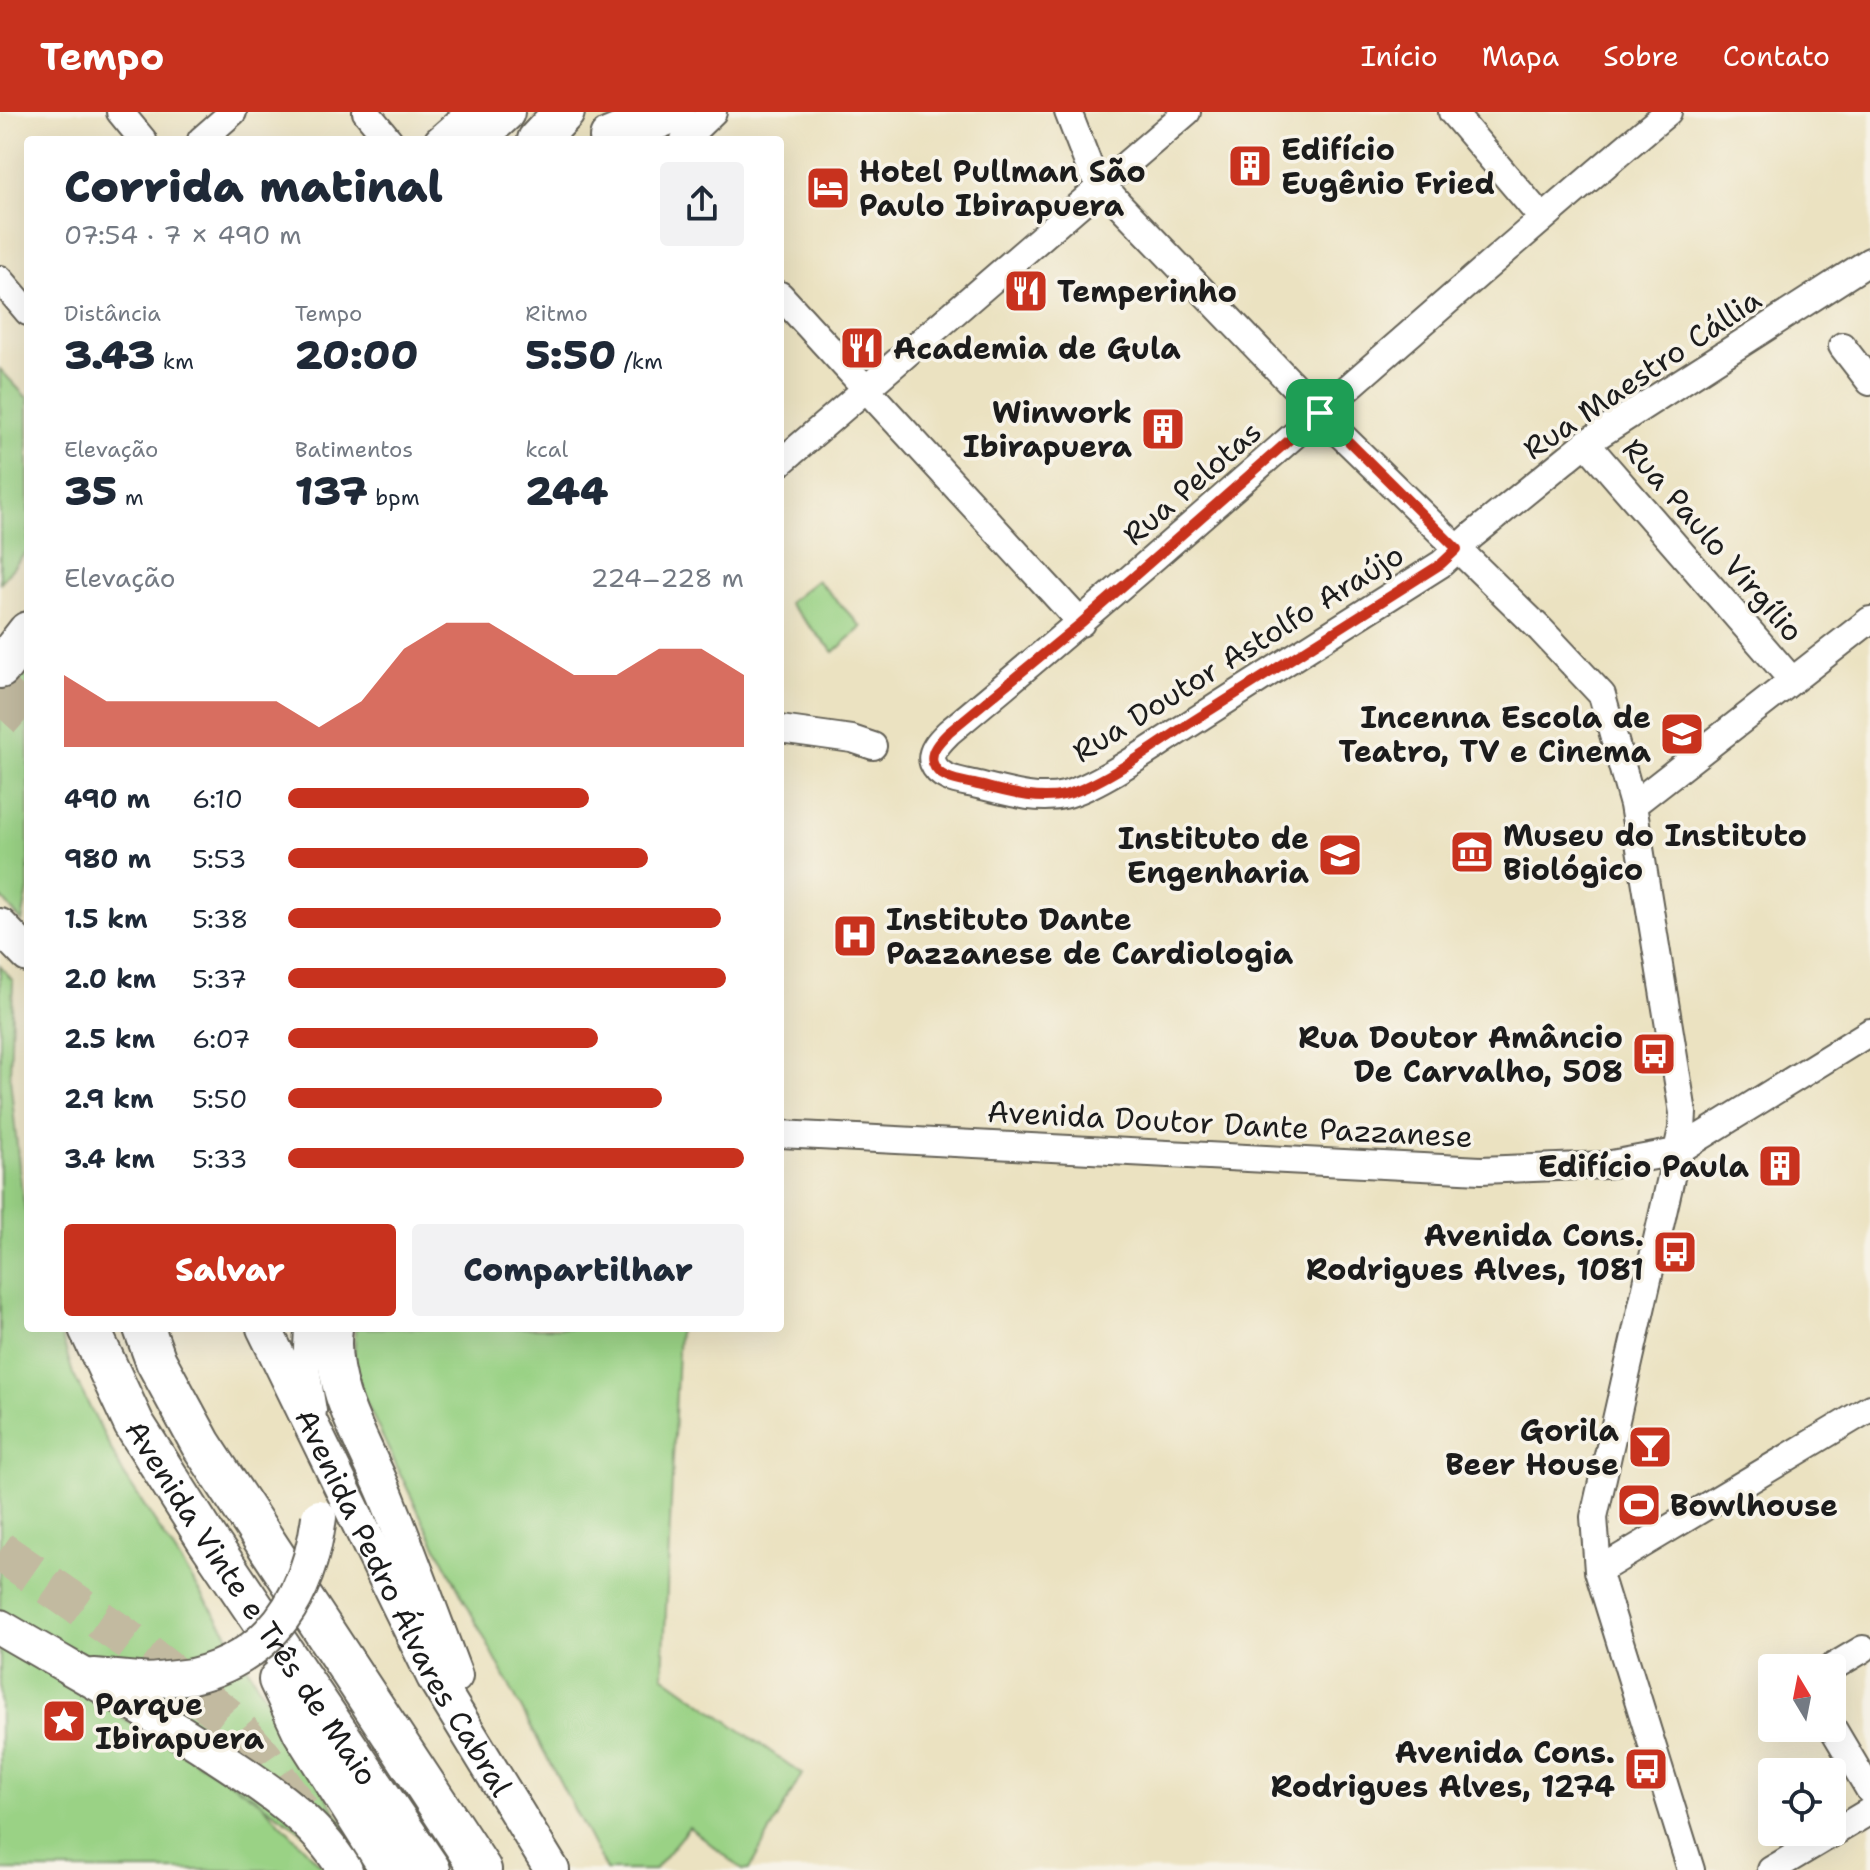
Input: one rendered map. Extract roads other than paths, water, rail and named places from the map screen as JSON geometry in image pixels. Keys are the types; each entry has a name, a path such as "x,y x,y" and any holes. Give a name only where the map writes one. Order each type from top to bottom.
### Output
{"highway":[{"path":"477,136 504,112"},
{"path":"542,136 564,112"},
{"path":"617,130 674,112"},
{"path":"0,668 24,637"},
{"name":"Avenida Vinte e Três de Maio","path":"91,1332 134,1424 430,1870"},
{"name":"Avenida Vinte e Três de Maio","path":"145,1332 156,1361 201,1444 478,1863"},
{"path":"254,1609 279,1681 297,1720 391,1870"}],"main road":[{"path":"0,926 24,951"},
{"name":"Avenida Pedro Álvares Cabral","path":"266,1332 434,1677 552,1870"},
{"path":"335,1332 335,1360 348,1410 388,1499 491,1774"},
{"path":"82,1675 150,1681 208,1673 238,1658 269,1633 298,1595 309,1571 322,1497 319,1442"},
{"path":"0,1627 165,1721 284,1801 343,1864"}],"street":[{"path":"120,112 140,136"},
{"path":"206,136 233,112"},
{"path":"366,112 386,136"},
{"path":"443,136 470,112"},
{"path":"688,136 713,112"},
{"path":"1068,112 1086,162 1101,184 1320,413 1541,630 1602,695 1633,805 1683,1113 1594,1517 1598,1571 1691,1870"},
{"path":"784,460 1187,112"},
{"path":"1452,112 1542,218"},
{"name":"Rua Pelotas","path":"938,743 1081,623 1542,218 1668,112"},
{"name":"Rua Maestro Cállia","path":"1457,549 1586,443 1870,261"},
{"path":"784,299 1081,623"},
{"path":"1842,346 1866,369"},
{"name":"Rua Paulo Virgílio","path":"1586,443 1791,679"},
{"name":"Rua Doutor Astolfo Araújo","path":"938,743 932,759 939,772 950,779 1014,793 1062,796 1136,757 1441,564 1457,549"},
{"path":"1633,805 1870,620"},
{"path":"784,730 852,739 873,746"},
{"path":"1676,1152 1870,1032"},
{"name":"Avenida Doutor Dante Pazzanese","path":"784,1134 1481,1170 1606,1165 1676,1152"},
{"path":"308,1332 306,1368 319,1442"},
{"path":"1598,1571 1870,1408"},
{"path":"1846,1659 1863,1649"},
{"path":"1841,1742 1870,1791"},
{"path":"1771,1870 1870,1811"}],"tunnel":[{"path":"0,719 24,692"},
{"path":"0,1551 120,1634 226,1716 263,1758 304,1817"}],"place":[{"name":"Edifício Eugênio Fried","path":"1250,166"},
{"name":"Hotel Pullman São Paulo Ibirapuera","path":"828,188"},
{"name":"Temperinho","path":"1026,291"},
{"name":"Academia de Gula","path":"862,348"},
{"name":"Winwork Ibirapuera","path":"1163,429"},
{"name":"Incenna Escola de Teatro, TV e Cinema","path":"1682,734"},
{"name":"Museu do Instituto Biológico","path":"1472,852"},
{"name":"Instituto de Engenharia","path":"1340,855"},
{"name":"Instituto Dante Pazzanese de Cardiologia","path":"855,936"},
{"name":"Rua Doutor Amâncio De Carvalho, 508","path":"1654,1054"},
{"name":"Edifício Paula","path":"1780,1166"},
{"name":"Avenida Cons. Rodrigues Alves, 1081","path":"1675,1252"},
{"name":"Gorila Beer House","path":"1650,1447"},
{"name":"Bowlhouse","path":"1639,1505"},
{"name":"Parque Ibirapuera","path":"64,1721"},
{"name":"Avenida Cons. Rodrigues Alves, 1274","path":"1646,1769"}]}
